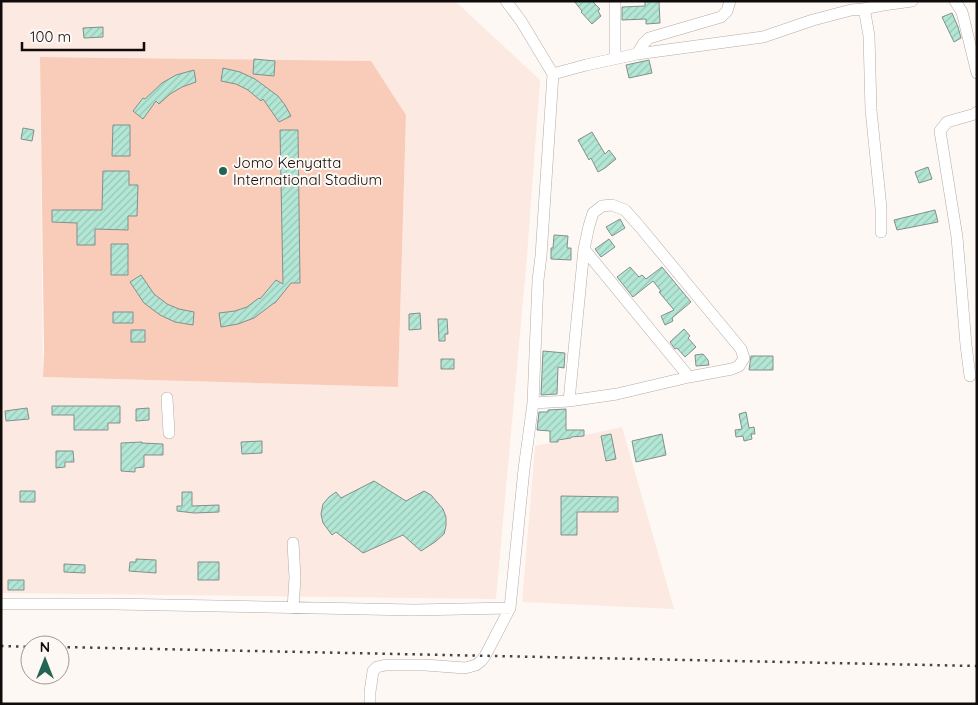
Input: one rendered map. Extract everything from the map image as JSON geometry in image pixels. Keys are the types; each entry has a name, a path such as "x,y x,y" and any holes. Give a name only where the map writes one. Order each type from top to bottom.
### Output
{"street":[{"path":"370,704 373,671 377,667 386,665 465,668 482,661 510,608 524,469 533,403 538,280 552,74 522,21 506,1"},
{"path":"615,1 615,58"},
{"path":"637,54 642,44 649,38 721,17 727,11 730,1"},
{"path":"552,74 637,54 763,37 813,20 851,10 912,1"},
{"path":"955,1 962,12 977,73"},
{"path":"863,9 869,36 871,110 881,208 881,232"},
{"path":"970,376 957,237 940,131 947,122 977,112"},
{"path":"533,403 569,401 617,394 732,369 739,366 744,358 741,349 625,210 612,205 602,206 593,213 589,226 584,249 569,401"},
{"path":"584,249 689,377"},
{"path":"167,398 168,433"},
{"path":"293,543 293,608"},
{"path":"1,604 114,604 414,610 510,608"}],"shaded area":[{"path":"1,1 455,1 540,80 527,256 496,599 1,593","holes":["40,58 371,61 406,115 398,387 43,377"]},
{"name":"Jomo Kenyatta International Stadium","path":"40,57 371,61 406,115 398,387 43,377"},
{"path":"622,427 674,609 522,602 535,446"}],"building":[{"path":"574,1 592,1 600,9 598,11 601,16 592,24"},
{"path":"645,1 659,1 660,23 646,24 646,19 622,20 622,7 645,6"},
{"path":"952,13 961,38 954,42 942,17"},
{"path":"103,27 103,37 84,38 83,28"},
{"path":"254,59 275,61 274,76 253,74"},
{"path":"649,60 652,73 629,78 626,65"},
{"path":"223,68 240,72 255,79 278,96 291,116 279,122 263,99 261,101 248,90 236,84 221,81"},
{"path":"194,70 196,82 170,94 159,104 156,101 143,119 133,111 143,98 145,99 162,83 176,75"},
{"path":"113,125 130,125 130,156 112,156"},
{"path":"23,128 34,130 32,141 21,139"},
{"path":"280,130 298,130 300,283 291,283 275,303 254,318 238,324 221,327 219,313 247,307 260,299 276,280 283,284"},
{"path":"592,132 605,154 609,150 616,159 598,172 578,140"},
{"path":"928,167 932,179 919,183 915,172"},
{"path":"103,171 129,171 129,185 138,185 137,216 128,216 128,230 95,229 95,245 77,245 77,223 52,222 52,210 102,210"},
{"path":"935,210 938,222 897,230 894,220"},
{"path":"620,219 625,228 612,236 606,227"},
{"path":"554,235 568,236 567,248 571,248 571,260 551,259"},
{"path":"609,239 615,247 601,257 595,249"},
{"path":"111,244 128,244 128,275 111,275"},
{"path":"630,267 639,277 642,275 646,279 662,267 691,302 672,318 673,321 665,325 661,316 674,310 659,292 661,291 653,281 633,297 617,277"},
{"path":"141,275 154,294 167,304 194,312 193,325 175,322 160,315 144,303 130,282"},
{"path":"113,312 133,312 133,323 113,323"},
{"path":"420,313 421,329 409,330 409,314"},
{"path":"438,319 447,319 448,334 445,334 445,341 439,341"},
{"path":"684,329 690,336 688,338 696,347 685,357 670,342"},
{"path":"131,330 145,330 145,342 131,342"},
{"path":"543,351 565,353 564,368 558,367 557,394 541,395"},
{"path":"703,354 708,360 709,365 696,366 695,355"},
{"path":"751,356 773,356 773,370 749,370"},
{"path":"441,359 454,359 454,369 441,369"},
{"path":"52,406 120,406 120,423 108,423 108,430 74,430 74,415 52,415"},
{"path":"27,408 29,419 6,421 5,411"},
{"path":"149,408 149,420 136,421 136,409"},
{"path":"566,409 566,430 584,430 584,436 550,442 550,431 537,430 539,412"},
{"path":"746,412 749,428 754,427 755,434 751,434 752,439 744,441 743,436 736,437 735,430 742,429 739,414"},
{"path":"611,434 616,459 606,461 601,436"},
{"path":"662,434 666,455 636,462 632,441"},
{"path":"262,441 262,453 242,454 241,442"},
{"path":"121,443 163,444 163,455 144,455 144,467 135,468 135,472 121,471"},
{"path":"56,451 73,451 74,462 65,462 65,467 56,468"},
{"path":"374,481 406,501 424,491 431,495 443,509 446,517 444,534 421,551 403,535 363,553 336,532 332,535 323,523 321,514 323,504 336,492 341,498"},
{"path":"20,491 35,491 35,502 20,502"},
{"path":"182,492 192,492 192,506 219,505 219,512 194,513 177,511 177,506 182,506"},
{"path":"561,496 618,497 618,512 577,512 577,535 561,535"},
{"path":"136,559 156,560 156,573 129,571 130,562 136,562"},
{"path":"198,562 219,562 219,580 198,580"},
{"path":"64,564 85,565 85,573 64,572"},
{"path":"8,580 24,580 24,590 8,590"}],"railway":[{"path":"1,646 20,647"},
{"path":"70,647 977,666"}],"place":[{"name":"Jomo Kenyatta International Stadium","path":"223,171"}]}
